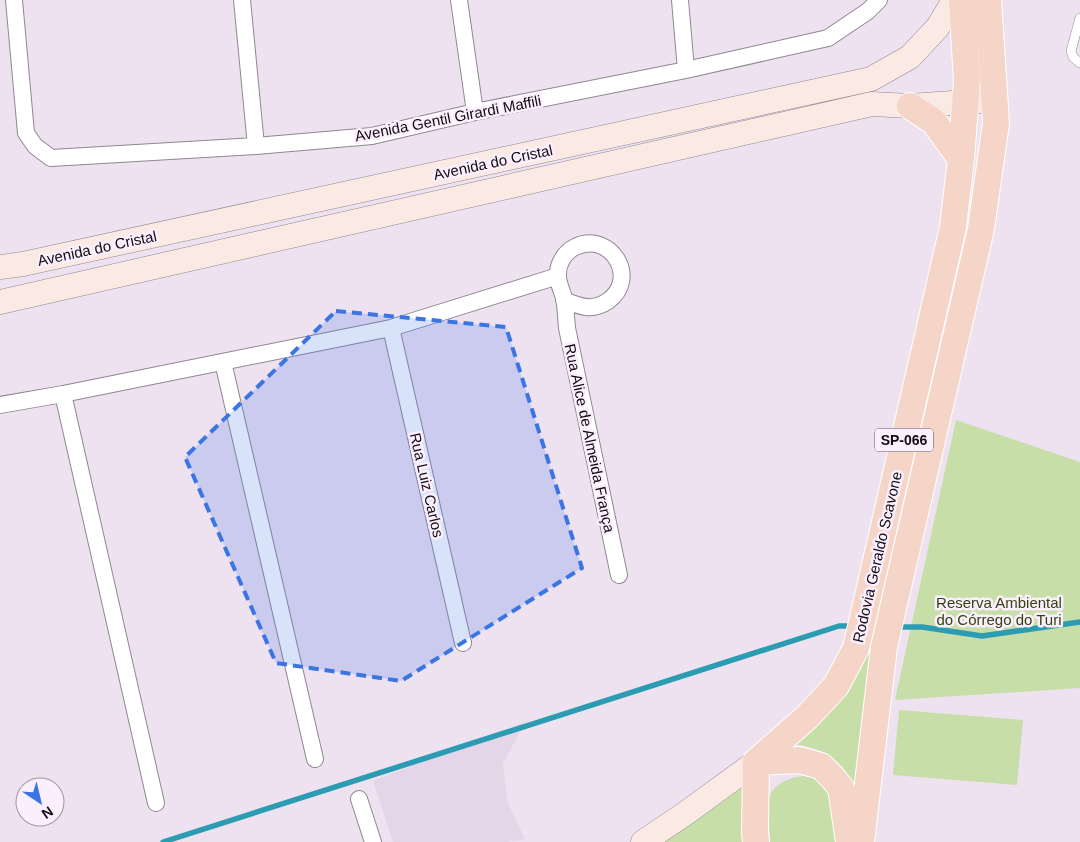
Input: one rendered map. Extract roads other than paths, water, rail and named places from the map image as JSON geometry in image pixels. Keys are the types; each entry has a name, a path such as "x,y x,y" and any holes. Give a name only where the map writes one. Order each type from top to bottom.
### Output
{"main road":[{"name":"Avenida do Cristal","path":"0,268 872,79 910,57 938,27 954,0"},
{"name":"Rodovia Geraldo Scavone","path":"756,762 807,717 836,686 856,648 953,227 962,159 967,81 962,0"},
{"name":"Rodovia Geraldo Scavone","path":"860,842 884,647 981,229 996,123 988,0"},
{"name":"Avenida do Cristal","path":"0,302 872,104 910,106 995,100"},
{"path":"910,106 934,122 962,159"},
{"path":"643,842 756,762 799,760 821,766 841,788 849,842"},
{"path":"756,762 756,842"}],"street":[{"name":"Avenida Gentil Girardi Maffili","path":"14,0 26,133 34,146 50,158 256,146 372,136 475,112 686,70 828,38 873,6"},
{"path":"242,0 256,146"},
{"path":"459,0 475,112"},
{"path":"680,0 686,70"},
{"path":"590,243 600,245 609,250 616,258 622,277 614,296 597,306 587,307 564,300 558,276 559,266 571,249 590,243"},
{"path":"0,405 391,328 558,276"},
{"name":"Rua Alice de Almeida França","path":"564,300 567,328 618,574"},
{"name":"Rua Luiz Carlos","path":"391,328 463,643"},
{"path":"223,362 315,759"},
{"path":"63,394 156,803"},
{"path":"359,799 373,842"}],"lane":[{"path":"1080,18 1071,51 1080,63"}],"waterway":[{"path":"900,627 922,627 982,636 1080,622"},
{"path":"163,842 839,626 850,626"}],"park label":[{"name":"Reserva Ambiental do Córrego do Turi","path":"999,610"}]}
